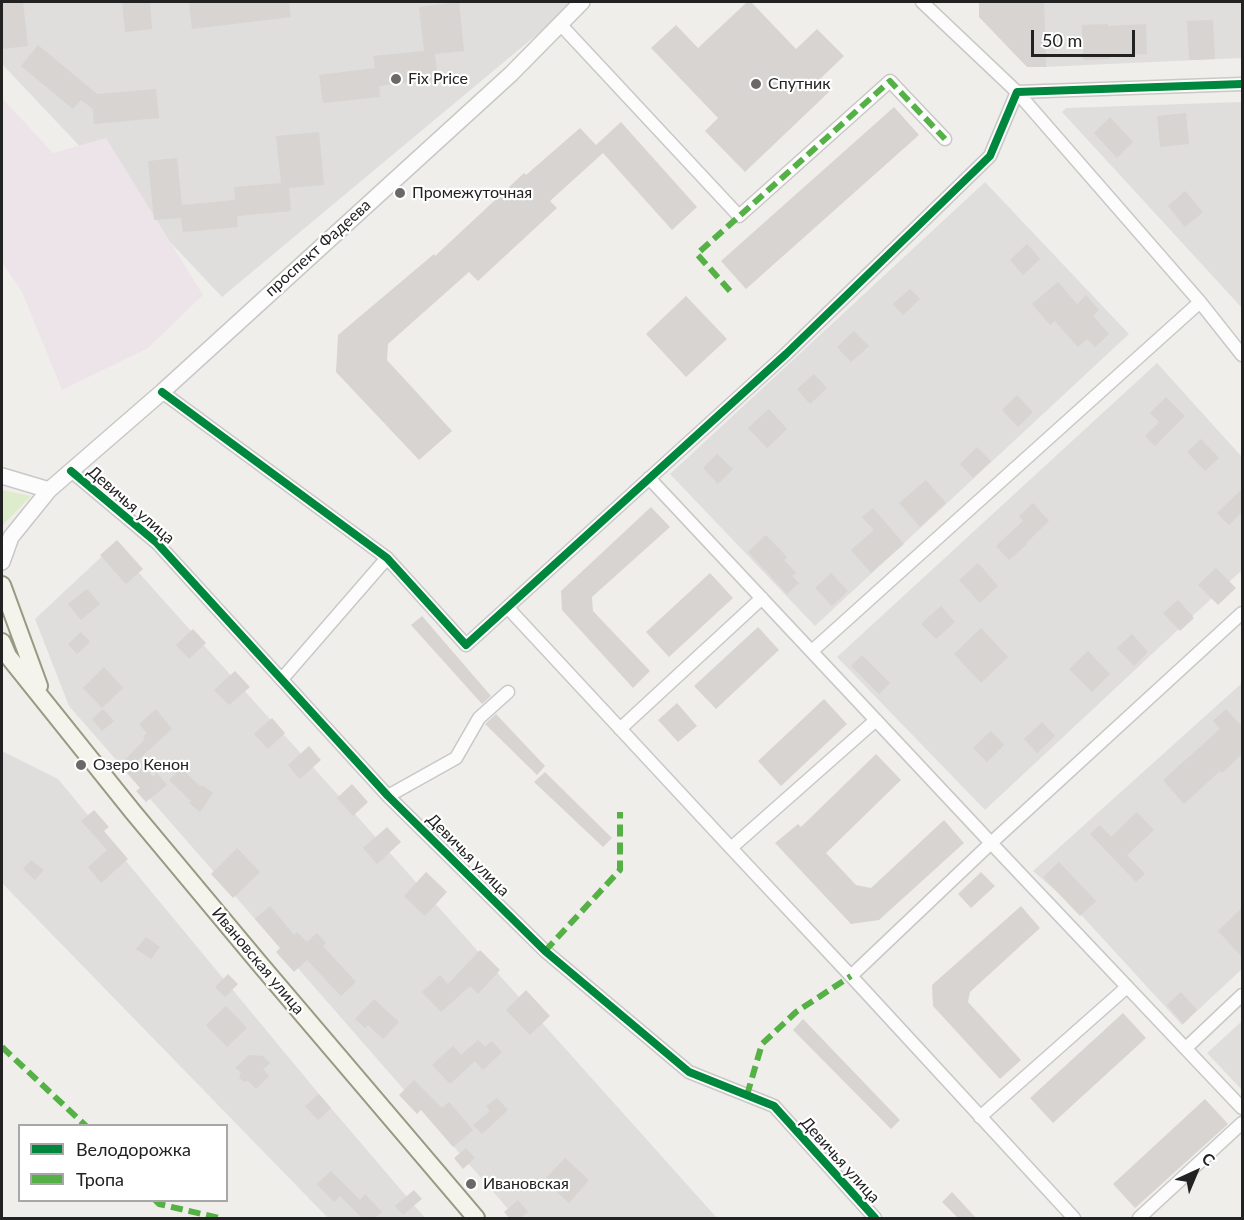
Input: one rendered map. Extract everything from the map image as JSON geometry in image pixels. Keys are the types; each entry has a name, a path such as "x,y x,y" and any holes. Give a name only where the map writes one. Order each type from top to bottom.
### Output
{"main road":[{"path":"2,585 45,701"},
{"name":"Ивановская улица","path":"4,648 133,812 476,1218"}],"street":[{"name":"проспект Фадеева","path":"2,561 10,537 49,490 162,392 511,74 582,2"},
{"path":"922,2 1017,92 1200,302 1242,355"},
{"path":"560,24 739,216 890,81 945,139"},
{"path":"1017,92 1242,84"},
{"path":"162,392 387,558 466,645 786,354 990,156 1017,92"},
{"path":"812,651 1200,302"},
{"name":"Девичья улица","path":"71,471 157,543 388,796 546,951 689,1072 774,1106 875,1218"},
{"path":"2,476 49,490"},
{"path":"649,478 1242,1108"},
{"path":"282,680 387,558"},
{"path":"620,729 762,598"},
{"path":"508,608 1074,1218"},
{"path":"851,976 991,843 1242,613"},
{"path":"388,796 456,758 479,718 507,692"},
{"path":"731,849 876,720"},
{"path":"980,1117 1127,987"},
{"path":"1185,1048 1242,995"},
{"path":"1139,1218 1242,1123"}],"shaded area":[{"path":"2,2 576,2 222,297 2,64"},
{"path":"1041,2 1242,2 1242,58 1042,67"},
{"path":"2,98 53,153 106,138 203,295 148,348 62,390 22,292 2,262"},
{"path":"1242,102 1242,308 1062,112 1066,108"},
{"path":"985,182 1129,334 815,626 670,474"},
{"path":"1157,363 1242,457 1242,570 985,810 837,657"},
{"path":"114,545 717,1218 516,1218 69,706 35,619"},
{"path":"1242,683 1242,969 1182,1025 1073,906 1033,871"},
{"path":"2,751 58,779 425,1218 328,1218 2,883"},
{"path":"1242,1021 1242,1090 1207,1053"}],"green space":[{"path":"2,490 31,496 2,526"}],"building":[{"path":"2,2 23,2 28,46 2,49"},
{"path":"122,2 150,2 152,29 125,32"},
{"path":"189,2 289,2 291,17 192,29"},
{"path":"459,2 464,51 435,54 438,79 379,86 380,97 323,103 319,75 375,68 373,56 424,51 419,7"},
{"name":"Спутник","path":"747,2 751,2 796,49 817,29 844,56 821,78 831,90 745,172 705,131 718,118 651,48 676,25 698,48"},
{"path":"979,2 1044,2 1046,67 1027,67 979,17"},
{"path":"1213,20 1215,59 1189,60 1187,21"},
{"path":"1108,24 1108,26 1146,24 1147,54 1109,55 1110,59 1083,60 1082,25"},
{"path":"38,45 97,94 156,89 159,118 94,124 93,109 81,100 73,109 21,66"},
{"path":"894,107 919,135 746,289 721,261"},
{"path":"1186,113 1189,144 1160,147 1157,116"},
{"path":"1110,117 1133,142 1117,158 1094,133"},
{"path":"621,122 697,207 672,230 603,153 550,201 557,208 478,281 469,272 388,344 387,360 452,431 419,460 336,372 338,335 434,254 435,256 524,173 526,175 580,128 596,145"},
{"path":"319,132 324,185 289,188 291,211 237,216 238,227 183,232 181,218 154,220 148,161 177,158 182,205 235,200 234,187 281,183 276,136"},
{"path":"1185,191 1203,212 1185,227 1168,206"},
{"path":"1027,244 1040,259 1023,275 1010,260"},
{"path":"1058,282 1077,304 1086,295 1099,310 1093,316 1109,334 1095,347 1087,339 1078,347 1055,321 1050,325 1032,304"},
{"path":"910,289 920,299 903,315 893,304"},
{"path":"686,296 727,339 686,377 646,334"},
{"path":"854,331 869,346 851,362 837,347"},
{"path":"814,374 827,388 810,404 797,389"},
{"path":"1017,395 1033,412 1018,427 1002,410"},
{"path":"1166,397 1185,416 1155,446 1145,436 1159,422 1150,413"},
{"path":"769,409 787,429 767,448 748,428"},
{"path":"1201,439 1219,458 1205,471 1187,452"},
{"path":"977,447 991,461 973,478 960,464"},
{"path":"717,454 733,469 718,484 703,468"},
{"path":"926,480 946,503 920,527 899,503"},
{"path":"1242,489 1242,512 1229,525 1217,513"},
{"path":"1033,503 1049,521 1009,560 996,546 1023,521 1019,516"},
{"path":"651,507 670,527 592,597 593,611 650,671 633,688 562,610 561,591"},
{"path":"873,508 904,544 871,573 851,550 874,530 862,517"},
{"path":"766,535 787,557 784,560 796,573 792,576 799,583 787,594 748,552"},
{"path":"117,540 143,569 126,584 100,555"},
{"path":"978,563 998,586 980,603 959,580"},
{"path":"1216,568 1236,588 1218,605 1198,585"},
{"path":"710,573 733,598 669,657 646,632"},
{"path":"831,573 848,591 832,606 815,588"},
{"path":"87,589 100,604 81,620 68,604"},
{"path":"1178,600 1194,618 1180,631 1163,613"},
{"path":"941,606 955,622 936,639 921,624"},
{"path":"422,616 491,696 482,704 411,625"},
{"path":"758,627 779,650 716,709 694,686"},
{"path":"981,628 1008,657 981,683 954,654"},
{"path":"193,629 206,643 189,659 176,645"},
{"path":"81,632 90,642 77,654 68,644"},
{"path":"1132,634 1148,652 1134,666 1117,648"},
{"path":"1088,651 1110,674 1092,692 1069,669"},
{"path":"862,655 890,683 879,694 851,666"},
{"path":"104,667 123,688 102,708 83,688"},
{"path":"235,671 250,687 229,705 214,690"},
{"path":"824,699 847,724 781,786 758,761"},
{"path":"677,703 697,726 678,742 658,720"},
{"path":"103,709 114,721 102,731 92,719"},
{"path":"156,709 172,729 138,760 153,777 157,773 167,785 146,802 136,791 140,788 120,765 145,739 143,737 147,733 139,724"},
{"path":"1226,709 1242,727 1242,754 1184,804 1163,780 1220,729 1213,721"},
{"path":"496,714 545,766 537,775 485,724"},
{"path":"272,718 285,733 268,749 254,734"},
{"path":"1042,722 1055,736 1037,753 1024,739"},
{"path":"991,731 1004,745 987,762 973,748"},
{"path":"309,746 321,760 300,779 288,765"},
{"path":"876,754 901,780 826,853 856,885 871,888 944,820 964,843 879,920 851,924 775,843 798,824 801,827"},
{"path":"181,768 201,787 202,785 213,793 200,812 169,780"},
{"path":"545,772 612,838 603,847 534,782"},
{"path":"352,784 368,802 353,816 337,798"},
{"path":"94,810 109,827 104,831 128,859 101,883 88,867 107,850 81,821"},
{"path":"1137,812 1154,830 1127,855 1145,874 1136,882 1090,834 1100,825 1111,837"},
{"path":"387,827 401,842 377,864 363,848"},
{"path":"237,848 260,872 233,898 211,874"},
{"path":"31,860 44,870 35,880 23,869"},
{"path":"1059,862 1096,901 1080,916 1043,877"},
{"path":"426,872 447,892 425,916 404,896"},
{"path":"981,872 995,886 971,908 958,894"},
{"path":"270,906 294,935 297,932 307,942 317,933 326,943 323,946 356,982 341,996 307,960 294,972 276,952 280,948 255,919"},
{"path":"1021,906 1040,928 970,992 968,1002 1021,1060 1000,1079 933,1006 932,985"},
{"path":"1242,908 1242,957 1218,931"},
{"path":"146,937 160,947 151,959 136,949"},
{"path":"480,950 500,970 478,994 470,986 441,1012 422,992 440,975 448,984"},
{"path":"228,974 238,984 225,997 215,987"},
{"path":"526,990 550,1016 530,1035 506,1010"},
{"path":"1181,992 1197,1010 1183,1024 1167,1005"},
{"path":"374,999 399,1022 383,1039 368,1025 365,1028 355,1019"},
{"path":"226,1006 247,1028 227,1047 206,1025"},
{"path":"1123,1013 1146,1038 1053,1123 1030,1098"},
{"path":"803,1019 900,1120 891,1129 793,1030"},
{"path":"478,1040 485,1047 492,1041 502,1052 483,1070 475,1061 450,1084 432,1065 453,1046 461,1055"},
{"path":"249,1055 263,1056 270,1063 263,1069 269,1076 256,1089 248,1081 244,1082 239,1078 241,1072 235,1068"},
{"path":"414,1080 442,1108 449,1102 473,1130 453,1147 421,1110 417,1114 399,1095"},
{"path":"319,1094 331,1108 318,1120 305,1106"},
{"path":"497,1098 508,1110 482,1134 473,1125 490,1111 486,1106"},
{"path":"1205,1099 1228,1124 1135,1208 1113,1184"},
{"path":"466,1148 475,1158 463,1169 454,1158"},
{"path":"565,1158 589,1180 569,1203 544,1180"},
{"path":"331,1171 360,1200 365,1194 382,1212 375,1218 362,1218 340,1196 334,1202 317,1184"},
{"path":"414,1190 422,1199 403,1215 395,1206"},
{"path":"952,1192 976,1218 958,1218 942,1202"},
{"path":"518,1200 528,1212 520,1218 509,1218 504,1212"}],"marked path":[{"path":"730,291 697,254 890,81 945,139"},
{"path":"545,951 620,870 620,812"},
{"path":"747,1095 762,1044 796,1012 851,976"},
{"path":"2,1047 84,1124"},
{"path":"157,1202 219,1218"}],"cycle path":[{"path":"162,392 387,558 466,645 786,354 990,156 1017,92 1242,84"},
{"path":"71,471 157,543 388,796 545,951 689,1072 774,1106 875,1218"}],"place":[{"name":"Fix Price","path":"396,79"},
{"name":"Спутник","path":"756,84"},
{"name":"Промежуточная","path":"400,193"},
{"name":"Озеро Кенон","path":"81,765"},
{"name":"Ивановская","path":"471,1184"}]}
